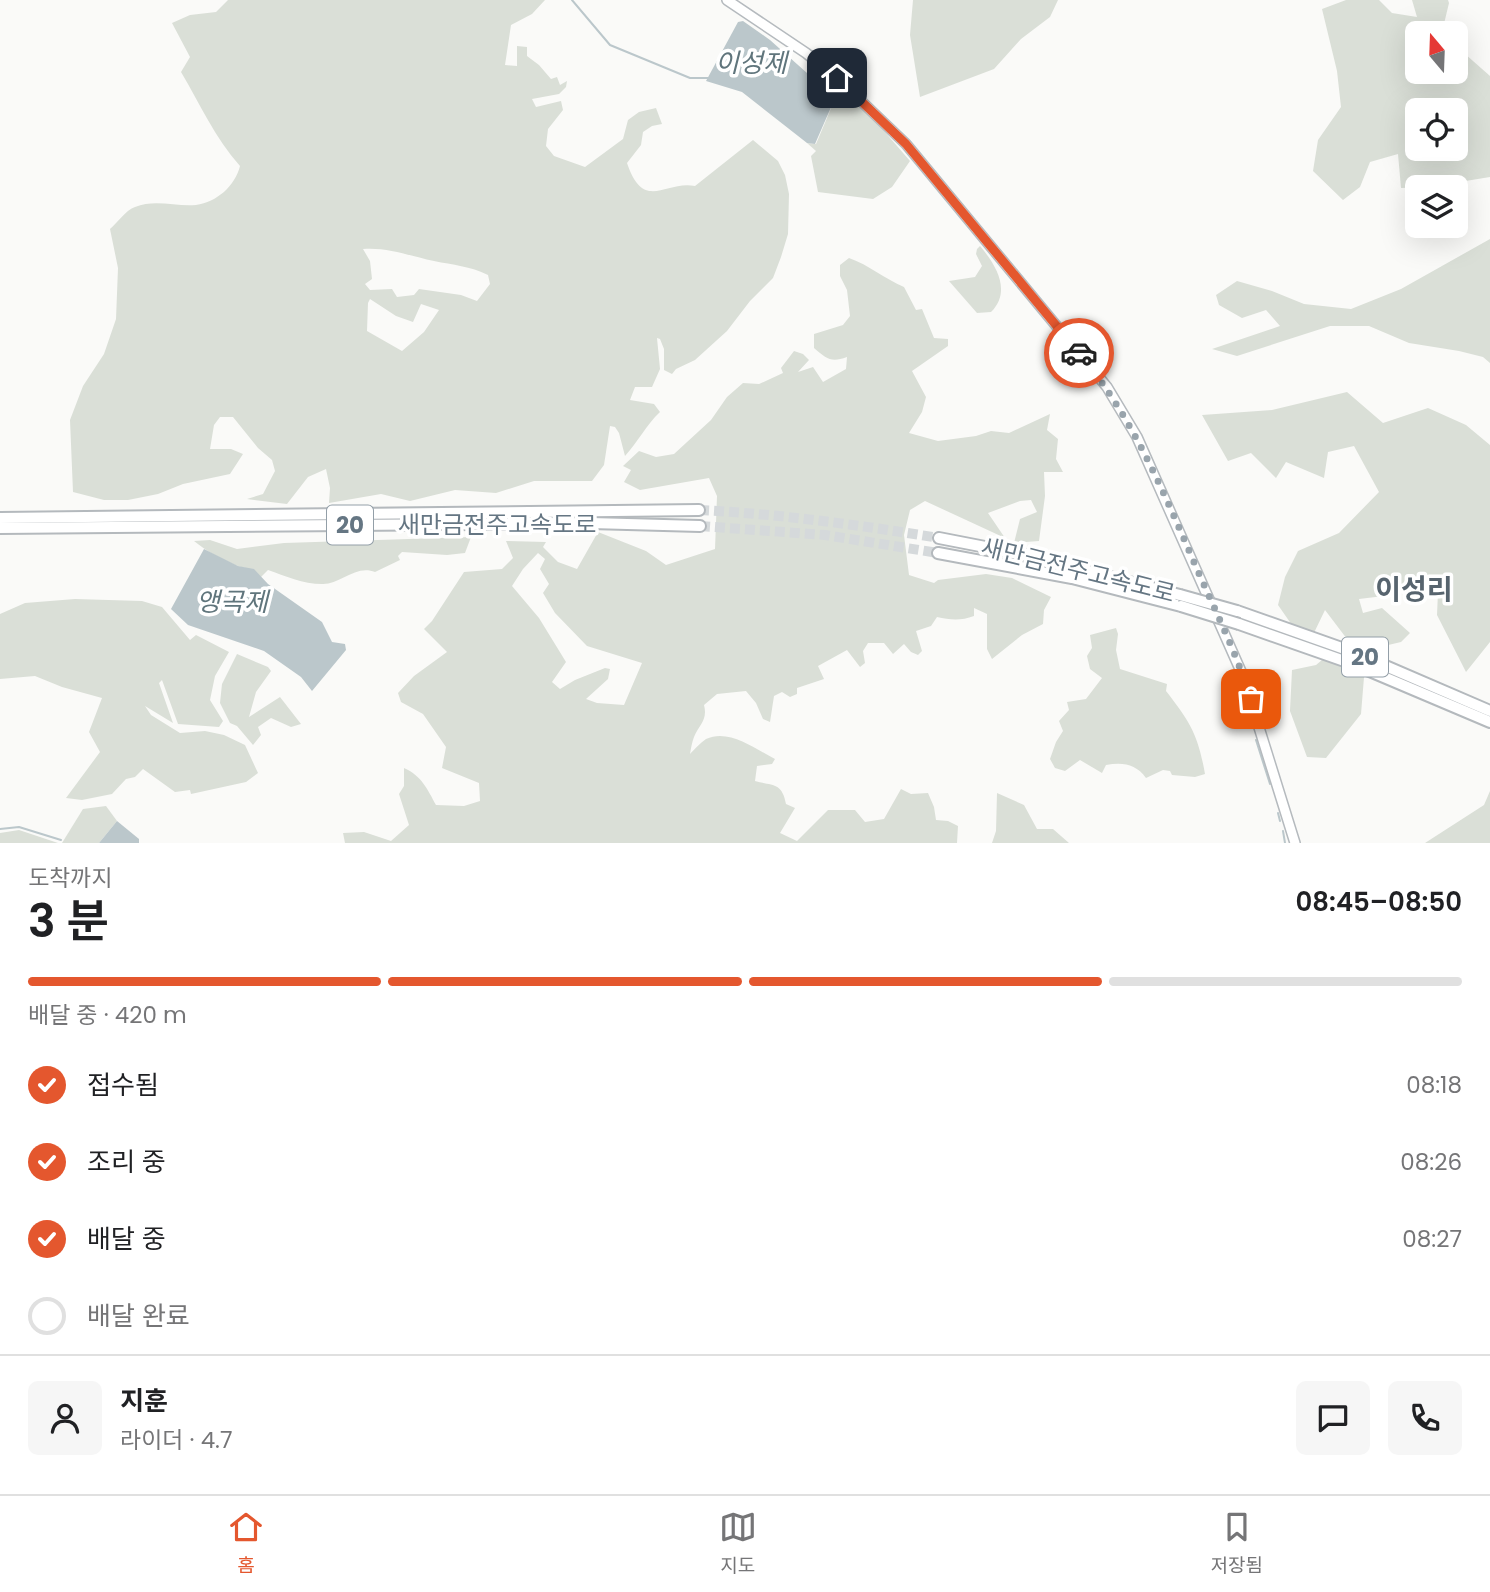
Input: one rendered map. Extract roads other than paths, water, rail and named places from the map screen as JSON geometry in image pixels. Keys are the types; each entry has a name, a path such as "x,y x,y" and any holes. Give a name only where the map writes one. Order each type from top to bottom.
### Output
{"highway":[{"name":"새만금전주고속도로","path":"0,518 699,510"},
{"name":"새만금전주고속도로","path":"0,528 577,523 700,526"},
{"name":"새만금전주고속도로","path":"939,538 1073,573"},
{"name":"새만금전주고속도로","path":"938,553 1089,576 1181,601 1237,611 1353,652 1490,711"},
{"name":"새만금전주고속도로","path":"1181,601 1353,664 1490,722"}],"main road":[{"path":"727,0 806,53 837,78 906,144 1107,387 1137,437 1243,676 1296,843"}],"water":[{"name":"이성제","path":"743,21 770,40 835,98 815,144 807,143 742,92 706,81 738,22"},
{"name":"앵곡제","path":"204,549 238,566 254,569 268,584 322,622 332,642 345,644 346,650 312,691 301,677 264,651 188,625 171,609"},
{"path":"117,821 139,839 139,843 99,843"}],"waterway":[{"path":"572,0 610,45 690,78 708,78"},
{"path":"1256,740 1270,784"},
{"path":"1278,813 1280,821"},
{"path":"0,829 19,827 61,840"},
{"path":"1283,831 1285,843"}],"tunnel":[{"path":"699,510 759,514 939,538"},
{"path":"700,526 825,535 938,553"}],"district":[{"name":"이성리","path":"1414,589"}]}
